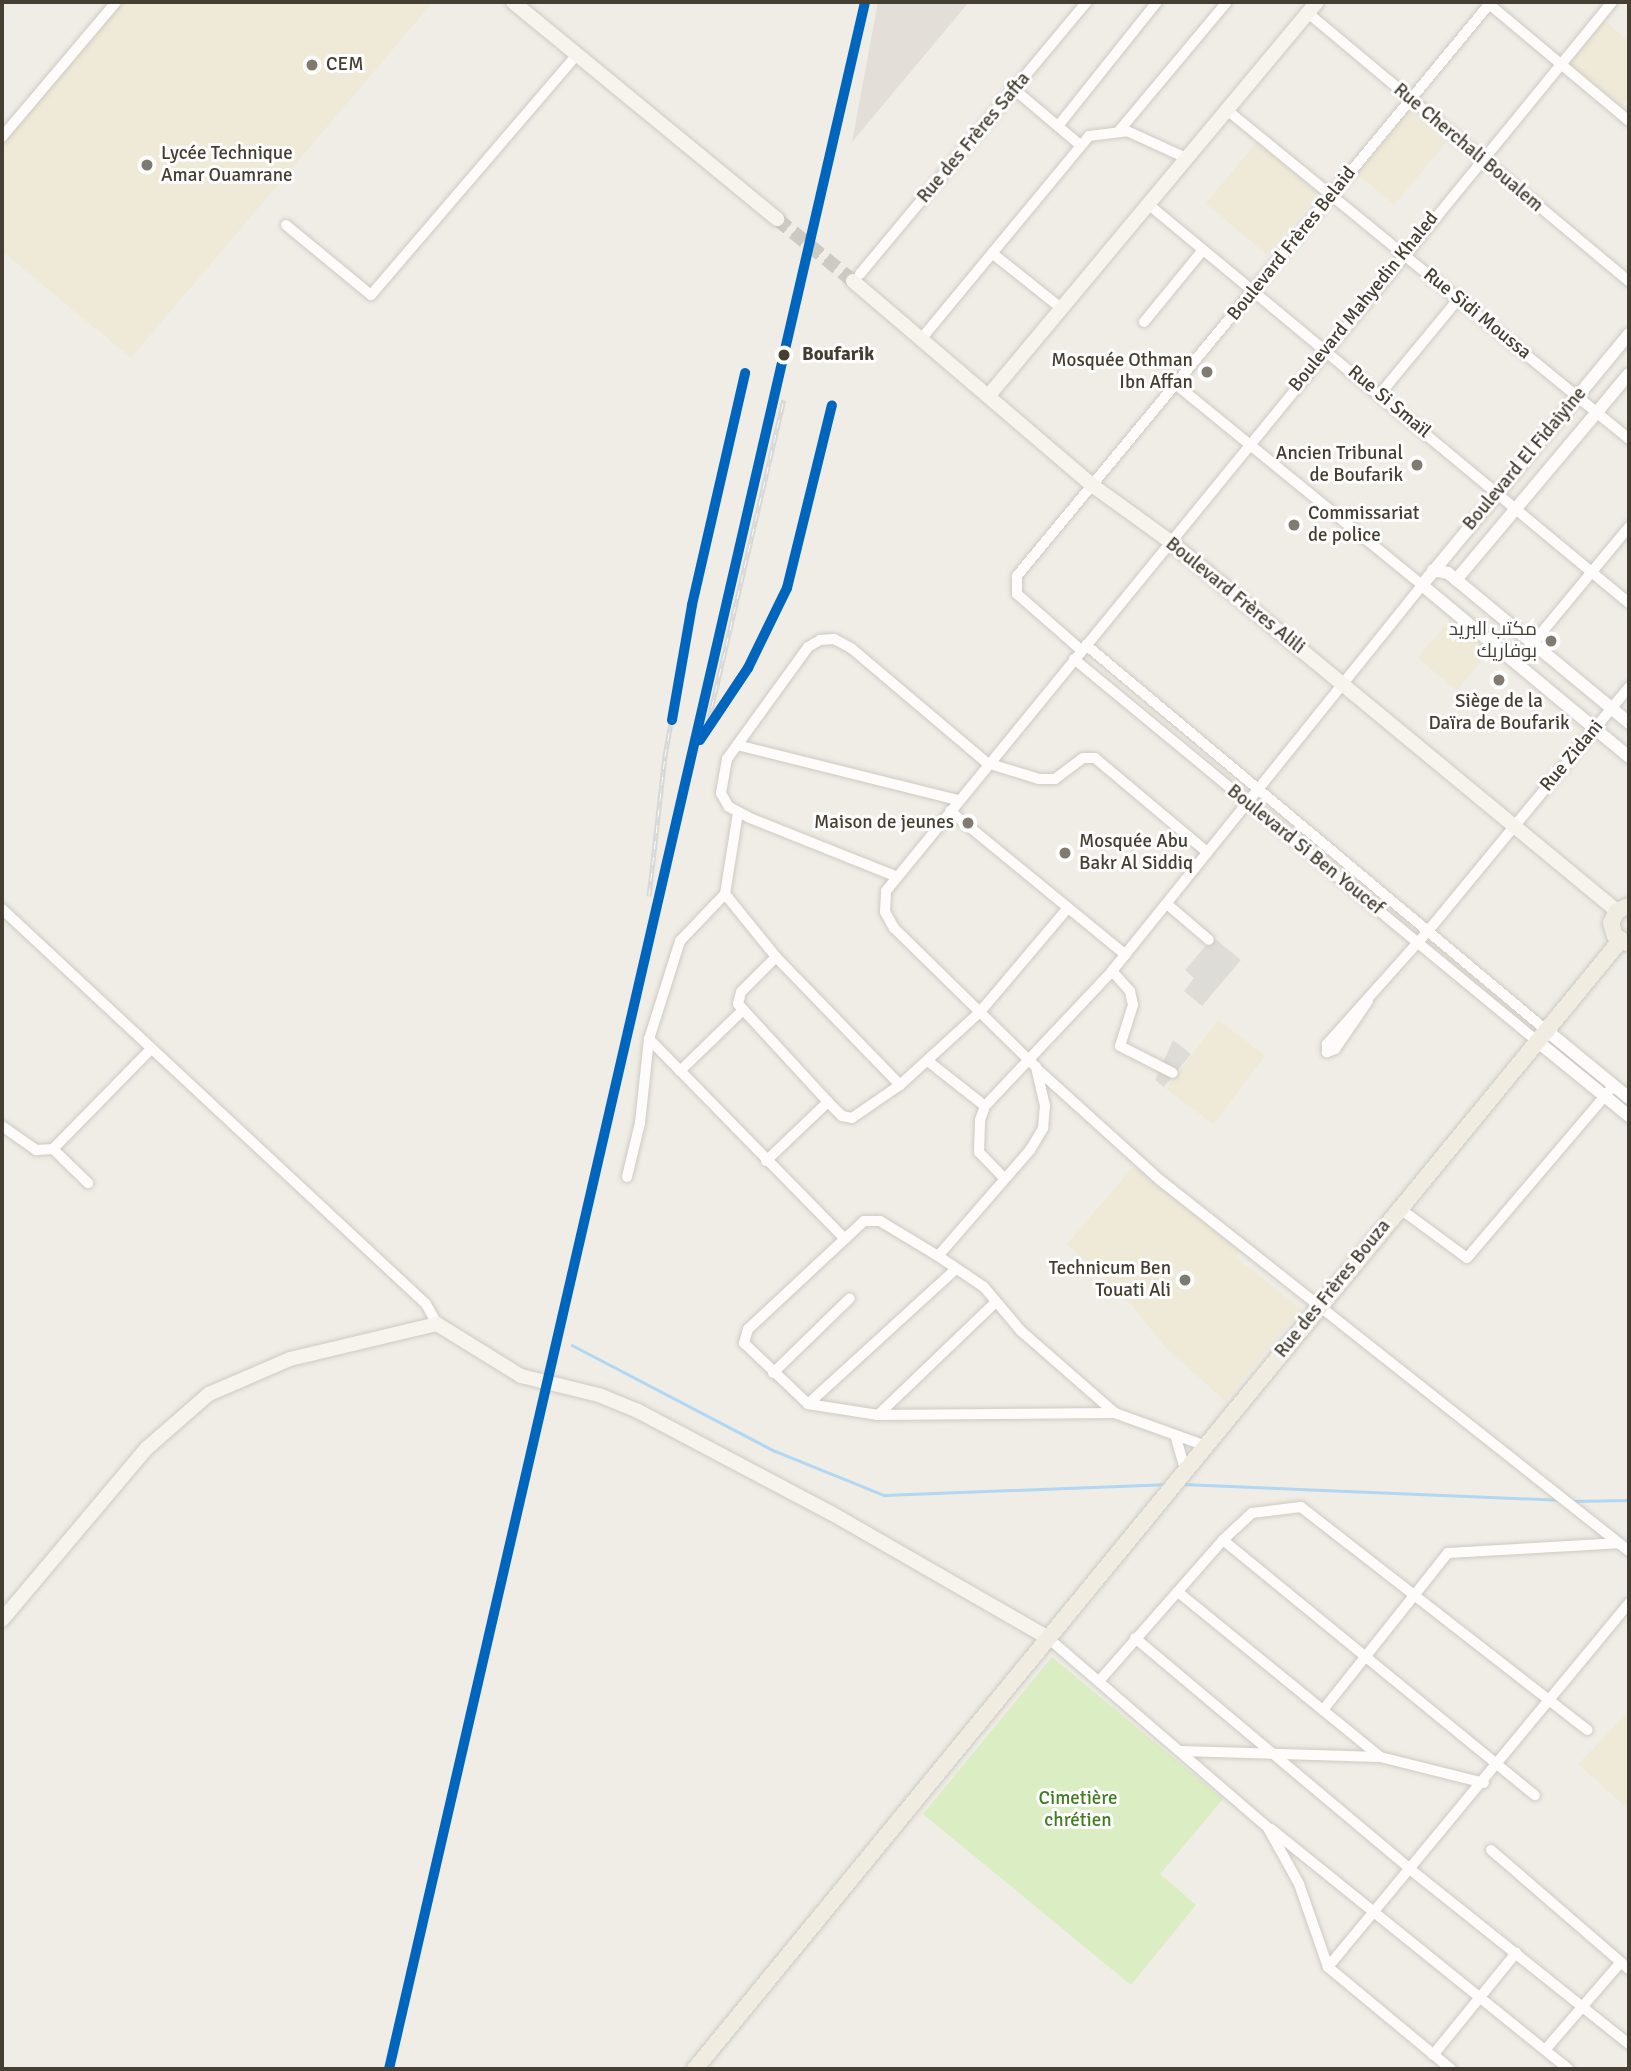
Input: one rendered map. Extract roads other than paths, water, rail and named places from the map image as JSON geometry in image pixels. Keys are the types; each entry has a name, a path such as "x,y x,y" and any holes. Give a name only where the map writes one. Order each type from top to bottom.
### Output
{"main road":[{"path":"513,2 777,219"},
{"path":"990,394 1312,7"},
{"name":"Boulevard Frères Alili","path":"856,278 1092,485 1168,540 1514,826 1623,909"},
{"path":"1623,909 1612,930 1624,942"},
{"name":"Rue des Frères Bouza","path":"695,2069 1541,1035 1624,942"},
{"path":"2,1620 147,1448 208,1394 290,1359 437,1324 521,1376 599,1395 638,1410 831,1513 1047,1637"}],"street":[{"path":"2,137 116,2"},
{"name":"Rue des Frères Safta","path":"856,278 1087,2"},
{"path":"1058,126 1157,2"},
{"path":"1119,131 1227,2"},
{"name":"Boulevard Mahyedin Khaled","path":"893,879 1168,540 1612,2"},
{"path":"1490,3 1561,64 1627,114"},
{"name":"Boulevard Frères Belaid","path":"1080,651 1020,597 1015,583 1092,485 1490,3"},
{"name":"Rue Cherchali Boualem","path":"1312,7 1409,99 1629,282"},
{"path":"286,225 370,295 577,55"},
{"path":"1015,90 1080,145"},
{"name":"Rue Sidi Moussa","path":"1227,110 1629,439"},
{"path":"922,338 1080,145 1094,134 1119,131 1135,134 1186,158"},
{"name":"Rue Si Smaïl","path":"1148,204 1255,290 1629,603"},
{"path":"1144,322 1203,250"},
{"path":"992,253 1062,308"},
{"path":"1380,394 1459,299"},
{"name":"Boulevard El Fidaiyine","path":"1422,585 1629,334"},
{"name":"Boulevard El Fidaiyine","path":"1456,580 1629,374"},
{"path":"1177,385 1629,757"},
{"path":"1533,643 1629,527"},
{"path":"1433,570 1448,573 1629,723"},
{"path":"1004,1178 979,1152 980,1120 985,1106 1032,1064 1126,955 1256,787 1422,585"},
{"path":"1206,852 1090,756 1055,779 1039,779 987,763 851,648 828,638 808,647 737,745 720,782 725,802 738,813 893,879 884,904 894,928 1032,1064 1160,1180 1629,1551"},
{"name":"Boulevard Si Ben Youcef","path":"1080,651 1256,787 1428,931 1541,1035"},
{"name":"Boulevard Si Ben Youcef","path":"1080,651 1245,801 1417,943 1541,1035"},
{"name":"Rue Zidani","path":"1368,1001 1629,687"},
{"path":"737,745 958,800"},
{"path":"950,811 1126,955"},
{"path":"627,1177 640,1123 649,1039 675,948 725,894 738,813"},
{"path":"725,894 776,957 900,1086"},
{"path":"1167,904 1209,940"},
{"path":"776,957 741,992 737,1000 742,1011 842,1116 852,1118 900,1086 929,1062 980,1012 1068,908"},
{"path":"2,909 150,1050 426,1304 437,1324"},
{"path":"1112,971 1130,991 1133,1005 1120,1046 1173,1073"},
{"path":"1368,1001 1335,1049 1327,1052 1326,1044 1368,1001"},
{"path":"680,1071 742,1011"},
{"path":"1541,1035 1629,1098"},
{"path":"1541,1035 1604,1096 1629,1116"},
{"path":"649,1039 845,1239"},
{"path":"2,1126 36,1150 53,1149 150,1050"},
{"path":"929,1062 985,1106"},
{"path":"938,1256 1043,1128 1045,1105 1032,1064"},
{"path":"1399,1208 1466,1258 1614,1085"},
{"path":"766,1161 828,1102"},
{"path":"53,1149 88,1183"},
{"path":"1115,1413 878,1415 808,1404 746,1346 745,1332 864,1221 874,1219 977,1281 1050,1359 1115,1413 1176,1438 1206,1446"},
{"path":"808,1404 956,1269"},
{"path":"773,1373 850,1298"},
{"path":"878,1415 996,1302"},
{"path":"1176,1438 1183,1474"},
{"path":"1100,1680 1223,1540 1252,1513 1301,1507 1587,1730"},
{"path":"1223,1540 1500,1764 1535,1796"},
{"path":"1323,1710 1448,1553 1619,1543"},
{"path":"1178,1592 1380,1757"},
{"path":"1328,1967 1500,1764 1629,1603"},
{"path":"1047,1637 1100,1680 1268,1828 1375,1911 1568,2069"},
{"path":"1135,1638 1411,1870 1629,2044"},
{"path":"1181,1751 1380,1757 1484,1783"},
{"path":"1268,1828 1298,1884 1328,1967 1451,2069"},
{"path":"1491,1850 1625,1966 1582,2007 1545,2050"},
{"path":"1433,2055 1516,1954"}],"waterway":[{"path":"572,1345 775,1451 884,1495 1164,1484"},
{"path":"1182,1484 1559,1500"},
{"path":"1573,1501 1629,1500"}],"tunnel":[{"path":"777,219 853,281"}],"railway":[{"path":"389,2069 865,2"},
{"path":"649,896 665,756 692,605 745,373"},
{"path":"699,743 708,723 784,400"},
{"path":"710,726 748,668 787,588 832,405"}],"place":[{"name":"CEM","path":"312,65"},
{"name":"Lycée Technique Amar Ouamrane","path":"147,165"},
{"name":"Boufarik","path":"784,355"},
{"name":"Mosquée Othman Ibn Affan","path":"1207,372"},
{"name":"Ancien Tribunal de Boufarik","path":"1417,465"},
{"name":"Commissariat de police","path":"1294,525"},
{"name":"مكتب البريد بوفاريك","path":"1551,641"},
{"name":"Siège de la Daïra de Boufarik","path":"1499,680"},
{"name":"Maison de jeunes","path":"968,823"},
{"name":"Mosquée Abu Bakr Al Siddiq","path":"1065,853"},
{"name":"Technicum Ben Touati Ali","path":"1185,1280"}],"park label":[{"name":"Cimetière chrétien","path":"1078,1810"}]}
